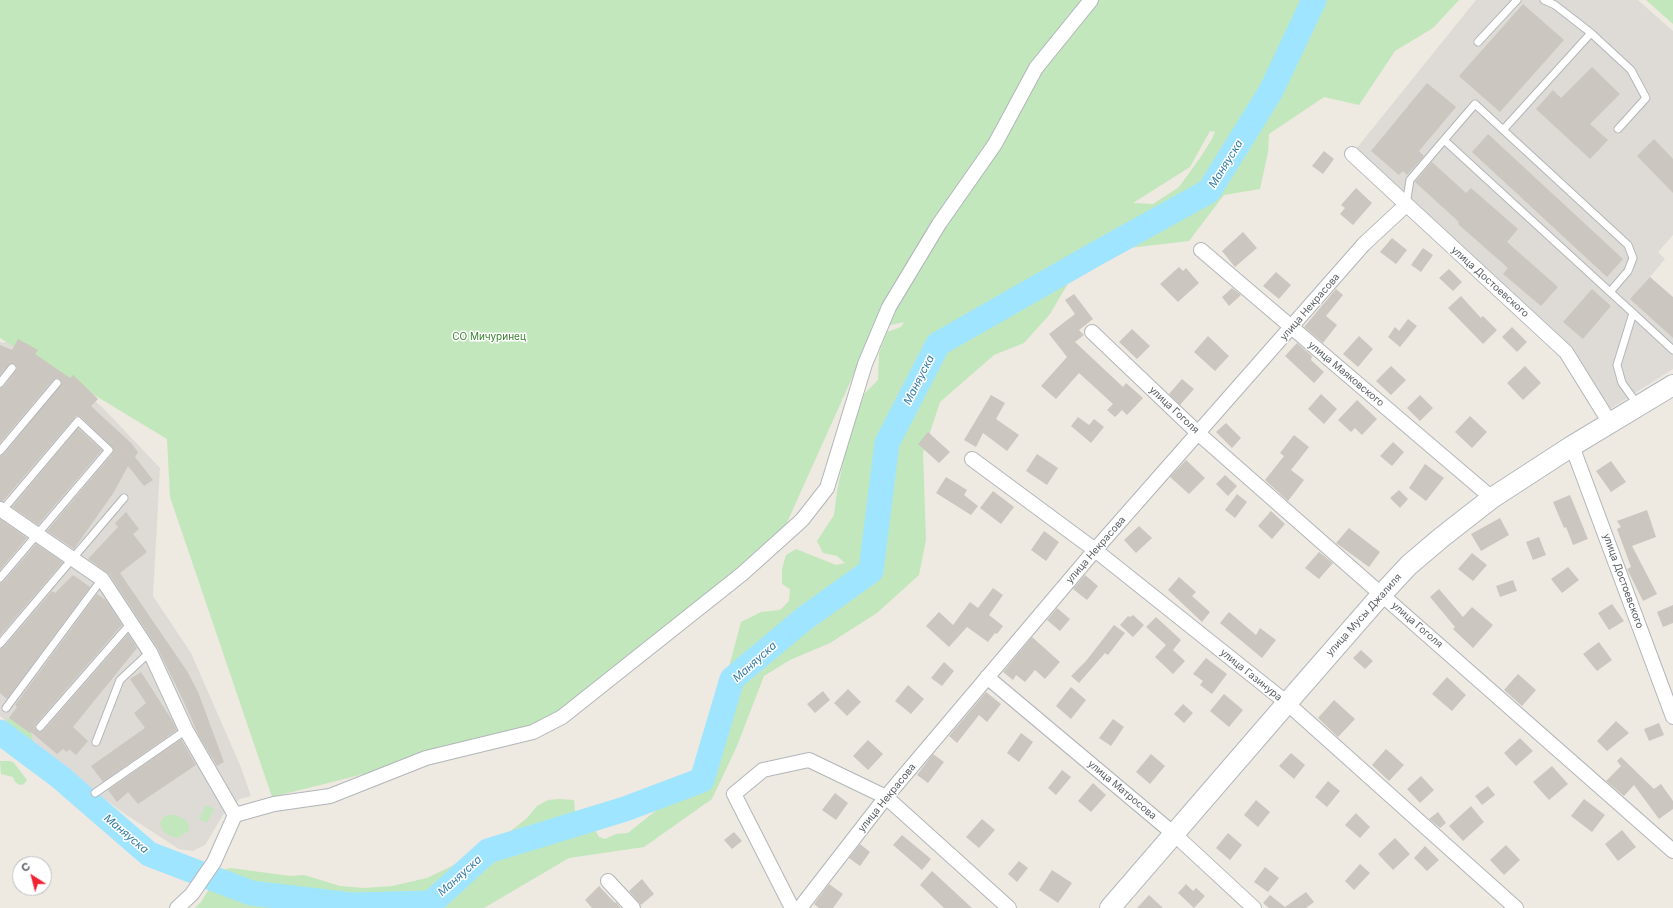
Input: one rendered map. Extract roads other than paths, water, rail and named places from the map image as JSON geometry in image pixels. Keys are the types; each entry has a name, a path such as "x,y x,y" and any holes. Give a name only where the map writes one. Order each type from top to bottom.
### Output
{"main road":[{"name":"улица Мусы Джалиля","path":"1110,908 1286,703 1382,594 1420,556 1492,498 1572,446 1673,385"}],"street":[{"path":"235,815 274,804 330,796 426,758 533,732 562,717 742,574 802,520 827,488 865,364 889,307 939,224 995,144 1036,68 1091,0"},
{"name":"улица Достоевского","path":"1352,154 1566,352 1610,423"},
{"name":"улица Некрасова","path":"800,908 886,797 1095,550 1199,434 1364,244 1406,205"},
{"name":"улица Маяковского","path":"1201,250 1492,498"},
{"name":"улица Гоголя","path":"1092,332 1199,434 1673,851"},
{"name":"улица Достоевского","path":"1572,446 1673,717"},
{"name":"улица Газинура","path":"972,459 1095,550 1286,703 1516,908"},
{"path":"1,511 102,579 150,652 186,730 235,815"},
{"name":"улица Матросова","path":"987,677 1174,834 1254,908"},
{"path":"792,908 734,794 763,770 809,760 886,797 1009,908"},
{"path":"177,908 192,894 214,862 235,815"},
{"path":"608,881 633,908"}],"lane":[{"path":"1478,42 1517,0"},
{"path":"1544,0 1555,5 1591,33 1631,70 1646,98 1618,129"},
{"path":"1503,130 1591,33"},
{"path":"1406,205 1410,180 1475,104 1628,245 1633,258 1628,271 1610,292"},
{"path":"1444,140 1673,350"},
{"path":"1633,314 1617,365 1622,383 1639,406"},
{"path":"0,383 12,368"},
{"path":"0,451 57,383"},
{"path":"0,578 109,450 78,421 1,511"},
{"path":"0,644 124,498"},
{"path":"6,708 102,579"},
{"path":"40,727 131,623"},
{"path":"96,742 120,680 150,652"},
{"path":"95,793 186,730"}],"waterway":[{"name":"Маняуска","path":"0,732 60,777 149,854 251,893 351,905 431,903 488,851 625,809 702,780 732,679 805,618 871,571 887,443 938,344 1209,191 1271,91 1314,0"}],"park label":[{"name":"СО Мичуринец","path":"489,337"}]}
